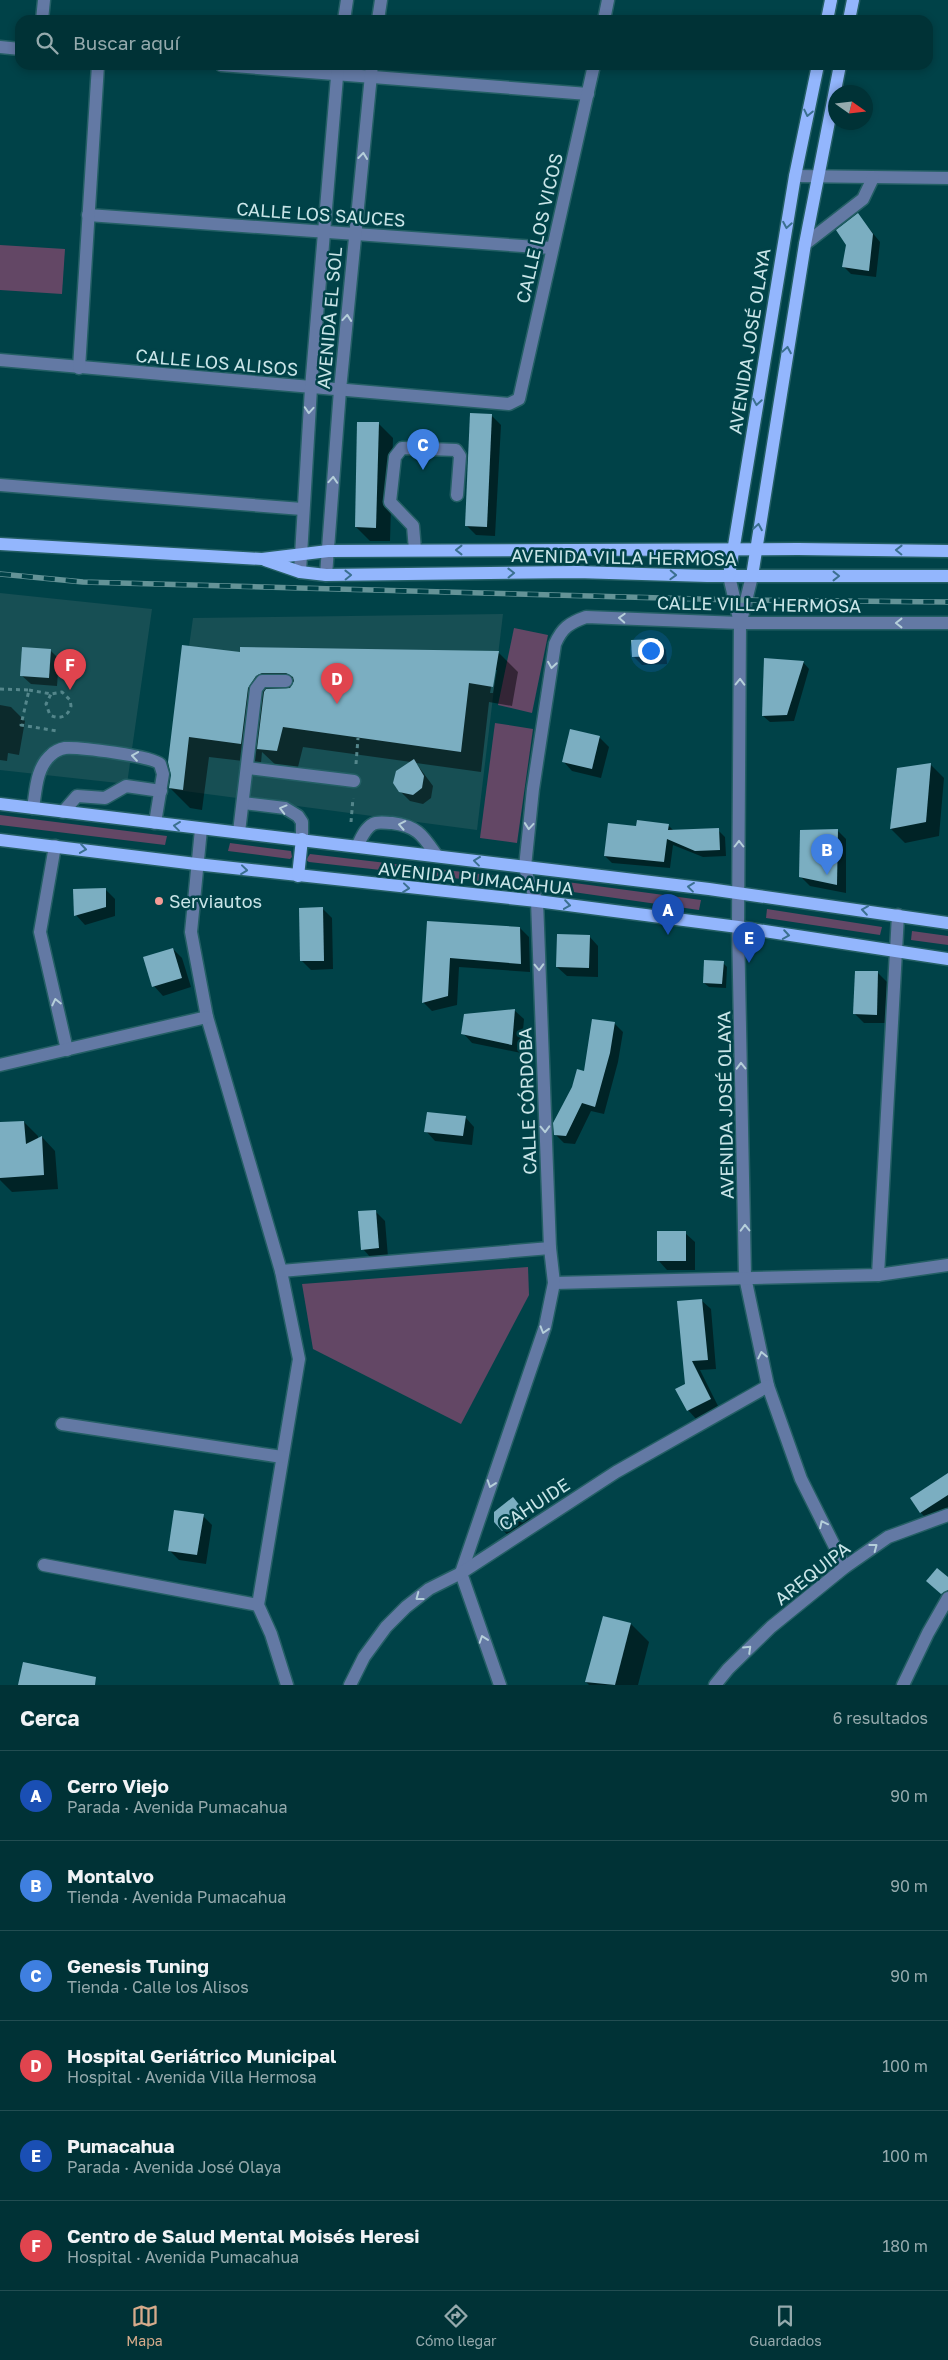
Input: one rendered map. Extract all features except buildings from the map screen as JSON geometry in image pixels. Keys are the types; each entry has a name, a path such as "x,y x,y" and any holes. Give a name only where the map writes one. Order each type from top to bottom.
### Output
{"main road":[{"path":"828,15 831,0"},
{"path":"850,15 853,0"},
{"name":"AVENIDA JOSÉ OLAYA","path":"729,576 795,176 817,70"},
{"name":"AVENIDA JOSÉ OLAYA","path":"752,576 754,550 805,244 839,70"},
{"path":"780,264 802,268"},
{"path":"763,367 784,370"},
{"path":"745,473 767,478"},
{"path":"0,544 262,559"},
{"name":"AVENIDA VILLA HERMOSA","path":"262,559 328,551 948,551"},
{"name":"AVENIDA VILLA HERMOSA","path":"262,559 300,572 326,575 577,572 729,576 948,576"},
{"name":"AVENIDA PUMACAHUA","path":"0,804 739,893 948,923"},
{"path":"298,876 302,839"},
{"name":"AVENIDA PUMACAHUA","path":"0,840 298,876 537,901 738,927 948,959"}],"street":[{"path":"42,15 44,0"},
{"path":"345,15 347,0"},
{"path":"379,15 381,0"},
{"path":"605,15 608,0"},
{"path":"0,47 15,48"},
{"path":"79,368 98,70"},
{"path":"337,70 371,71 588,94"},
{"name":"AVENIDA EL SOL","path":"300,572 302,509 337,70"},
{"name":"CALLE LOS VICOS","path":"519,399 551,248 593,70"},
{"name":"AVENIDA EL SOL","path":"326,575 340,390 371,71"},
{"path":"795,176 948,178"},
{"path":"805,244 863,199 873,178"},
{"name":"CALLE LOS SAUCES","path":"88,215 551,248"},
{"name":"CALLE LOS ALISOS","path":"0,360 509,404 519,399"},
{"path":"415,550 414,526 390,502 395,457 402,448 456,450 460,456 457,495"},
{"path":"0,485 302,509"},
{"name":"AVENIDA JOSÉ OLAYA","path":"729,576 740,623 738,927 746,1277 768,1386 801,1479 845,1567"},
{"name":"AVENIDA JOSÉ OLAYA","path":"740,623 752,576"},
{"name":"CALLE VILLA HERMOSA","path":"571,622 586,617 602,617 740,623 948,623"},
{"name":"CALLE CÓRDOBA","path":"461,1573 545,1327 554,1283 550,1248 537,901 525,867 533,789 555,644 560,632 571,622"},
{"path":"239,832 256,689 262,680 286,681"},
{"path":"33,808 37,779 43,763 57,750 66,748 157,761 162,767 163,774 156,823"},
{"path":"248,768 354,781"},
{"path":"63,812 77,796 105,798 126,786 161,791"},
{"path":"243,803 289,810 298,816 303,825 302,839"},
{"path":"357,846 367,828 373,824 379,822 404,825 420,833 437,856"},
{"path":"201,829 196,864 191,932 207,1017 281,1271 299,1358 258,1605 271,1634 287,1685"},
{"path":"55,846 40,932 67,1050"},
{"path":"878,1275 898,915"},
{"path":"0,1065 207,1017"},
{"path":"281,1271 550,1248"},
{"path":"554,1283 878,1275 948,1265"},
{"name":"CAHUIDE","path":"350,1685 364,1656 386,1627 429,1589 461,1573 616,1472 768,1386"},
{"path":"62,1424 282,1457"},
{"name":"AREQUIPA","path":"715,1685 728,1668 771,1627 845,1567 888,1537 948,1515"},
{"path":"44,1565 258,1605"},
{"path":"461,1573 500,1685"},
{"path":"903,1685 948,1598"}],"path":[{"path":"0,689 29,690 51,694 62,692 67,695 71,706 66,715 60,718 50,714 46,704 51,694"},
{"path":"29,690 22,725 65,733"}],"shaded area":[{"path":"0,245 65,249 62,294 0,290"},
{"path":"0,593 152,609 127,784 0,770"},
{"path":"503,614 477,830 169,789 193,618"},
{"path":"514,628 548,635 532,713 498,705"},
{"path":"495,723 533,729 517,843 480,838"},
{"path":"0,815 167,836 165,845 0,825"},
{"path":"230,843 291,851 292,857 290,859 228,851"},
{"path":"310,854 497,876 497,883 309,862 306,860"},
{"path":"567,882 701,900 699,910 566,891"},
{"path":"767,909 882,927 880,935 766,918"},
{"path":"912,931 948,936 948,945 911,940"},
{"path":"528,1267 529,1295 461,1424 313,1349 302,1284"}],"railway":[{"path":"0,574 83,582 735,600 948,602"}],"place":[{"name":"Genesis Tuning","path":"423,470"},
{"name":"Centro de Salud Mental Moisés Heresi","path":"70,690"},
{"name":"Hospital Geriátrico Municipal","path":"337,704"},
{"name":"Montalvo","path":"827,875"},
{"name":"Serviautos","path":"159,901"},
{"name":"Cerro Viejo","path":"668,935"},
{"name":"Pumacahua","path":"749,963"}]}
